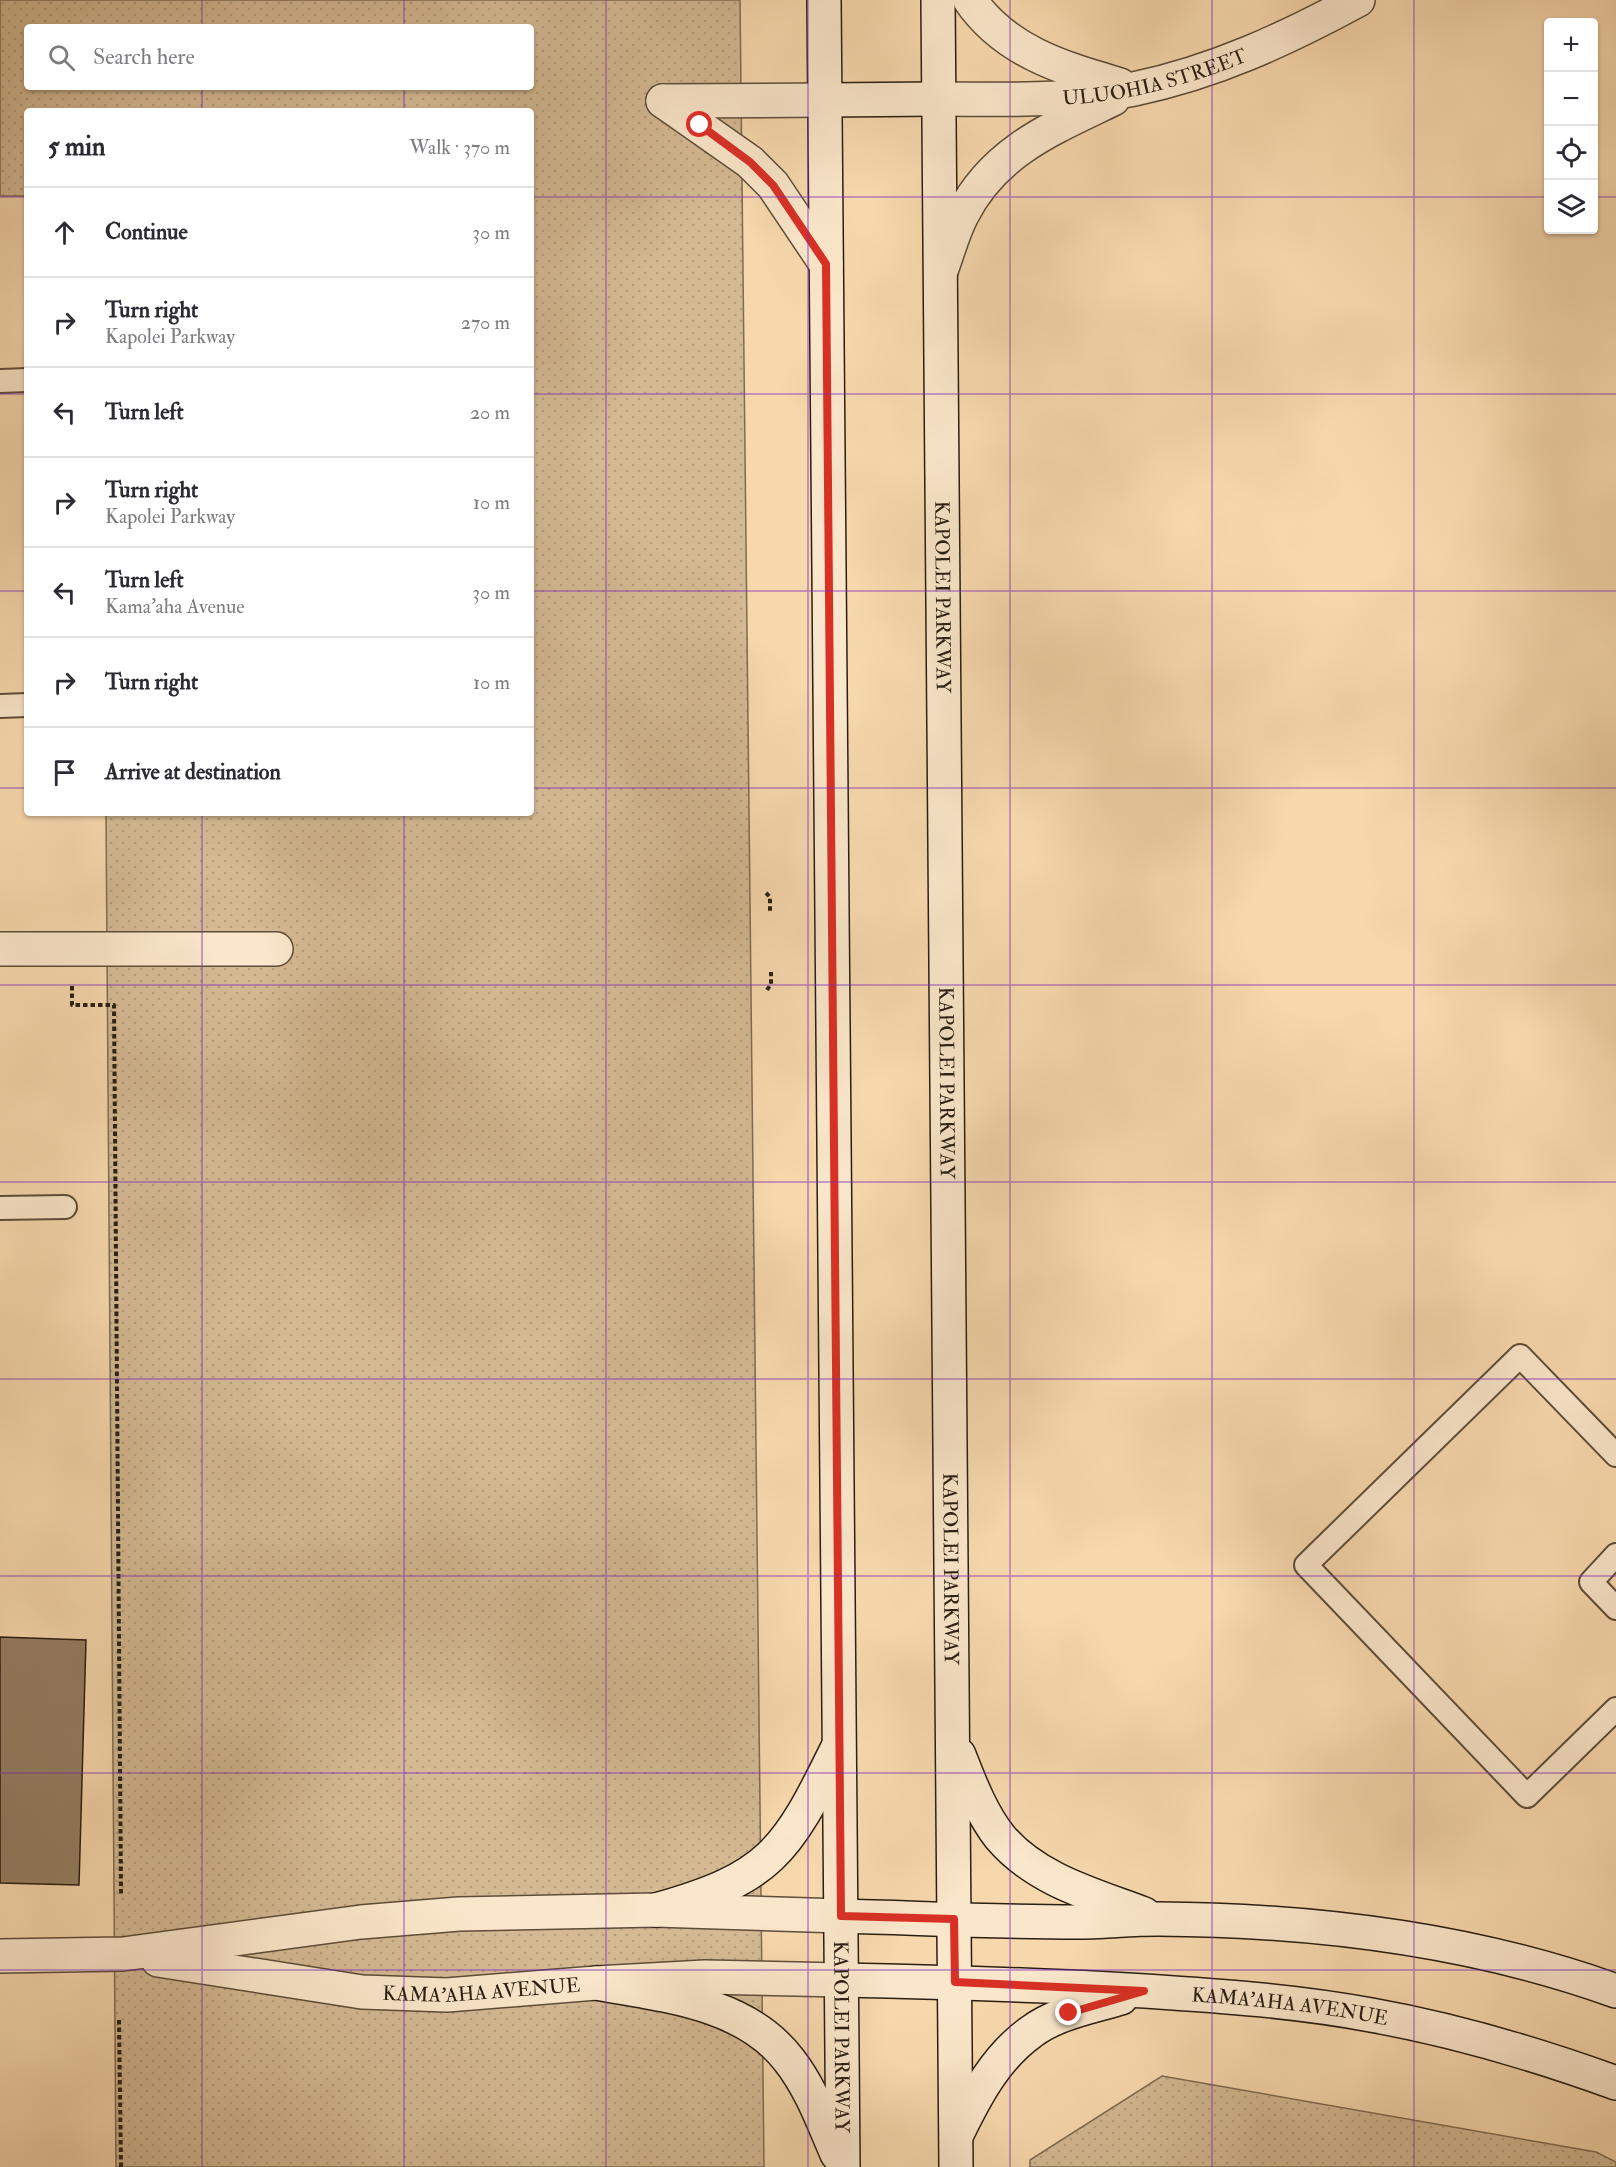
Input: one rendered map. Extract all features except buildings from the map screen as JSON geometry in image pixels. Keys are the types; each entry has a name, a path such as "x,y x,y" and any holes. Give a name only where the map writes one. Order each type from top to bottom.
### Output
{"main road":[{"name":"KAPOLEI PARKWAY","path":"824,0 843,2167"},
{"name":"KAPOLEI PARKWAY","path":"938,0 956,2152"},
{"path":"970,0 997,31 1025,51 1086,75 1133,89"},
{"name":"ULUOHIA STREET","path":"825,100 1052,98 1133,89 1201,71 1283,40 1358,0"},
{"path":"940,273 962,214 983,182 1009,154 1042,134 1133,89"},
{"path":"825,100 663,101 750,162 773,185 826,264"},
{"path":"0,949 276,949"},
{"path":"952,1740 979,1804 1000,1837 1028,1863 1061,1882 1157,1919"},
{"path":"656,1910 732,1885 765,1864 784,1844 805,1813 839,1745"},
{"name":"KAMA'AHA AVENUE","path":"0,1956 123,1954 361,1922 459,1914 656,1910 954,1919"},
{"path":"954,1919 1077,1922 1157,1919 1380,1933 1476,1950 1574,1976 1616,1991"},
{"name":"KAMA'AHA AVENUE","path":"123,1954 362,1992 447,1995 705,1977 955,1982 1260,1998 1370,2014 1449,2031 1528,2053 1616,2083"},
{"path":"596,1983 678,1998 731,2015 765,2034 789,2059 812,2096 843,2167"},
{"path":"956,2152 986,2080 1031,2032 1069,2013 1144,1991"}],"lane":[{"path":"0,381 24,380"},
{"path":"0,706 24,705"},
{"path":"0,1208 65,1207"},
{"path":"1616,1455 1520,1356 1306,1565 1527,1796 1616,1709"},
{"path":"1616,1556 1591,1582 1616,1608"}],"path":[{"path":"766,893 770,897 770,911"},
{"path":"767,990 771,984 771,972"},
{"path":"72,985 72,1005 114,1005 121,1894"},
{"path":"119,2020 121,2167"}],"shaded area":[{"path":"0,0 740,0 764,2167 116,2167 106,816 534,816 534,108 24,108 24,196 0,196"},
{"path":"1162,2076 1596,2152 1616,2162 1616,2167 1030,2167 1030,2160"}],"route":[{"path":"700,125 750,162 773,185 826,264 841,1916 954,1919 955,1982 1017,1983 1144,1991 1069,2013"}]}
